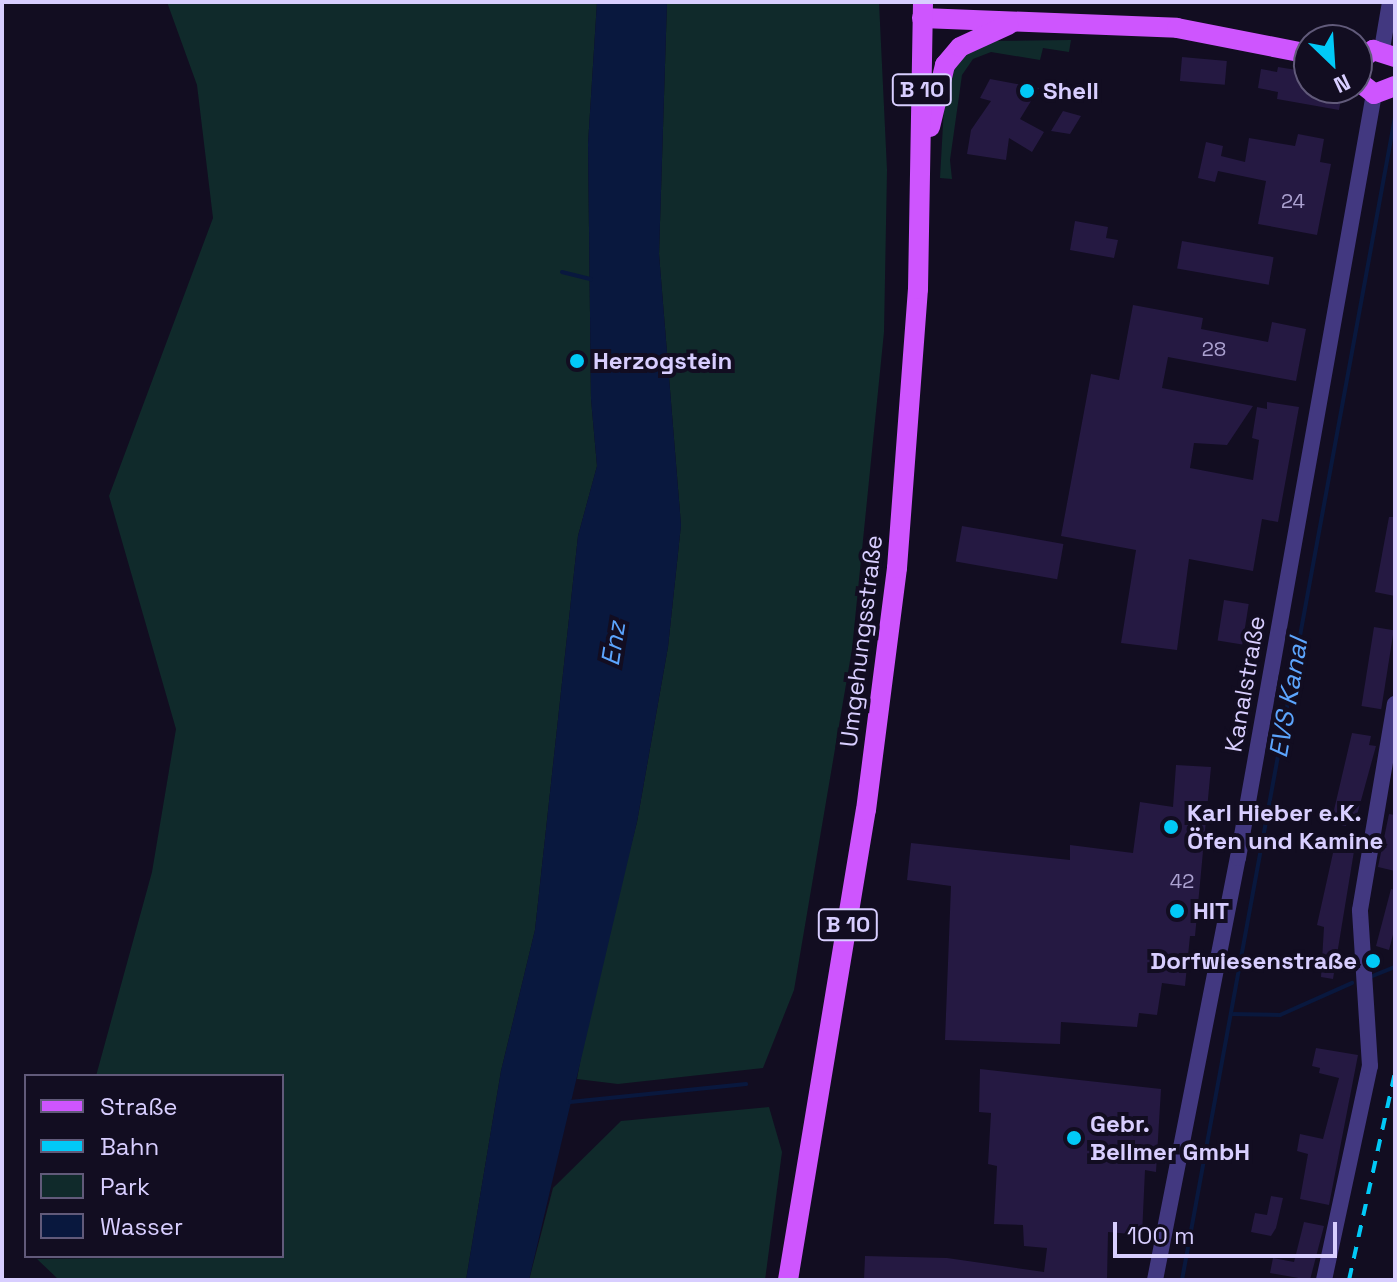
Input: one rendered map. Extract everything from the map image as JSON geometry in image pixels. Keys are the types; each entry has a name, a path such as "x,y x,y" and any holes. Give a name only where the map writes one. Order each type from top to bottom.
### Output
{"main road":[{"path":"923,10 1011,23 1177,28 1293,51"},
{"name":"Umgehungsstraße","path":"788,1280 862,841 890,632 914,370 923,10"},
{"path":"921,162 945,65 960,47 1011,23"},
{"path":"1374,94 1395,86"}],"street":[{"path":"1389,53 1390,2"},
{"name":"Kanalstraße","path":"1155,1280 1238,858 1374,94"},
{"path":"1324,1280 1370,1066 1360,910 1395,704"}],"green space":[{"path":"167,2 597,2 588,144 591,399 597,466 578,536 535,930 501,1071 466,1280 59,1280 37,1259 284,1258 284,1074 97,1074 152,872 176,729 109,496 213,218 197,85"},
{"path":"667,2 879,2 887,170 884,332 852,649 794,990 763,1068 618,1084 577,1079 591,1001 637,822 668,647 681,525 659,254"},
{"path":"1071,40 1069,52 1043,48 1040,60 991,52 973,59 962,75 950,160 952,179 940,178 945,89 951,70 962,55 989,41"},
{"path":"769,1107 782,1152 765,1280 529,1280 553,1188 621,1121"}],"water":[{"name":"Enz","path":"597,2 667,2 659,254 681,525 668,647 637,822 529,1280 466,1280 501,1071 535,930 578,536 597,466 591,399 588,144"}],"building":[{"path":"1182,57 1227,61 1225,85 1180,81"},
{"path":"1278,67 1293,69 1293,102 1277,99 1278,92 1258,88 1261,69 1277,72"},
{"path":"990,79 1039,88 1020,119 1044,132 1032,152 1009,138 1006,160 967,154 971,130 991,101 980,98"},
{"path":"1305,104 1340,104 1339,110"},
{"path":"1063,111 1081,116 1070,134 1051,131"},
{"path":"1298,134 1324,139 1320,162 1331,164 1317,235 1258,224 1266,181 1218,171 1215,182 1198,178 1206,142 1223,146 1221,156 1245,162 1249,138 1295,146"},
{"path":"1075,221 1108,227 1106,238 1118,240 1114,258 1070,250"},
{"path":"1182,241 1274,257 1269,285 1177,269"},
{"path":"1133,305 1203,318 1201,329 1268,342 1272,322 1306,329 1296,381 1168,357 1162,388 1253,406 1227,445 1194,443 1190,468 1253,480 1259,440 1252,438 1257,407 1267,409 1267,402 1299,407 1278,522 1262,519 1253,571 1189,559 1177,650 1121,643 1136,550 1061,536 1091,374 1119,380"},
{"path":"1389,517 1395,517 1395,596 1375,592"},
{"path":"962,526 1063,544 1057,579 956,561"},
{"path":"1224,600 1249,604 1242,644 1218,640"},
{"path":"1374,627 1394,630 1381,709 1361,706"},
{"path":"1352,733 1371,736 1369,745 1376,746 1357,815 1348,814 1346,826 1331,823"},
{"path":"1176,765 1211,767 1195,936 1190,936 1185,986 1162,983 1157,1015 1139,1013 1137,1027 1061,1022 1060,1044 945,1040 951,886 907,880 911,843 1070,860 1070,845 1133,853 1140,802 1173,807"},
{"path":"1389,814 1395,815 1395,871 1378,867"},
{"path":"1337,835 1356,839 1333,979 1321,977 1324,927 1317,925"},
{"path":"1391,889 1395,890 1395,927 1389,950 1376,946"},
{"path":"1316,1048 1358,1055 1329,1205 1300,1199 1308,1154 1297,1151 1300,1134 1323,1139 1339,1078 1319,1073 1320,1068 1312,1066"},
{"name":"Gebr. Bellmer GmbH","path":"980,1069 1161,1089 1156,1172 1145,1170 1142,1235 1108,1232 1107,1280 864,1280 865,1256 947,1258 1044,1272 1047,1248 1024,1246 1023,1225 994,1224 997,1166 988,1164 991,1113 979,1112"},
{"path":"1271,1196 1283,1198 1276,1228 1271,1236 1251,1232 1255,1213 1267,1215"},
{"path":"1304,1222 1324,1226 1310,1280 1270,1273 1273,1258 1294,1262"}],"waterway":[{"name":"EVS Kanal","path":"1182,1280 1395,117"},
{"path":"562,272 591,279"},
{"path":"1370,977 1395,967"},
{"path":"1231,1014 1280,1015 1352,983"},
{"path":"570,1102 746,1084"}],"railway":[{"path":"1349,1280 1395,1072"}],"place":[{"name":"Shell","path":"1027,91"},
{"name":"Herzogstein","path":"577,361"},
{"name":"Karl Hieber e.K. Öfen und Kamine","path":"1171,827"},
{"name":"HIT","path":"1177,911"},
{"name":"Dorfwiesenstraße","path":"1373,961"},
{"name":"Gebr. Bellmer GmbH","path":"1074,1138"}]}
